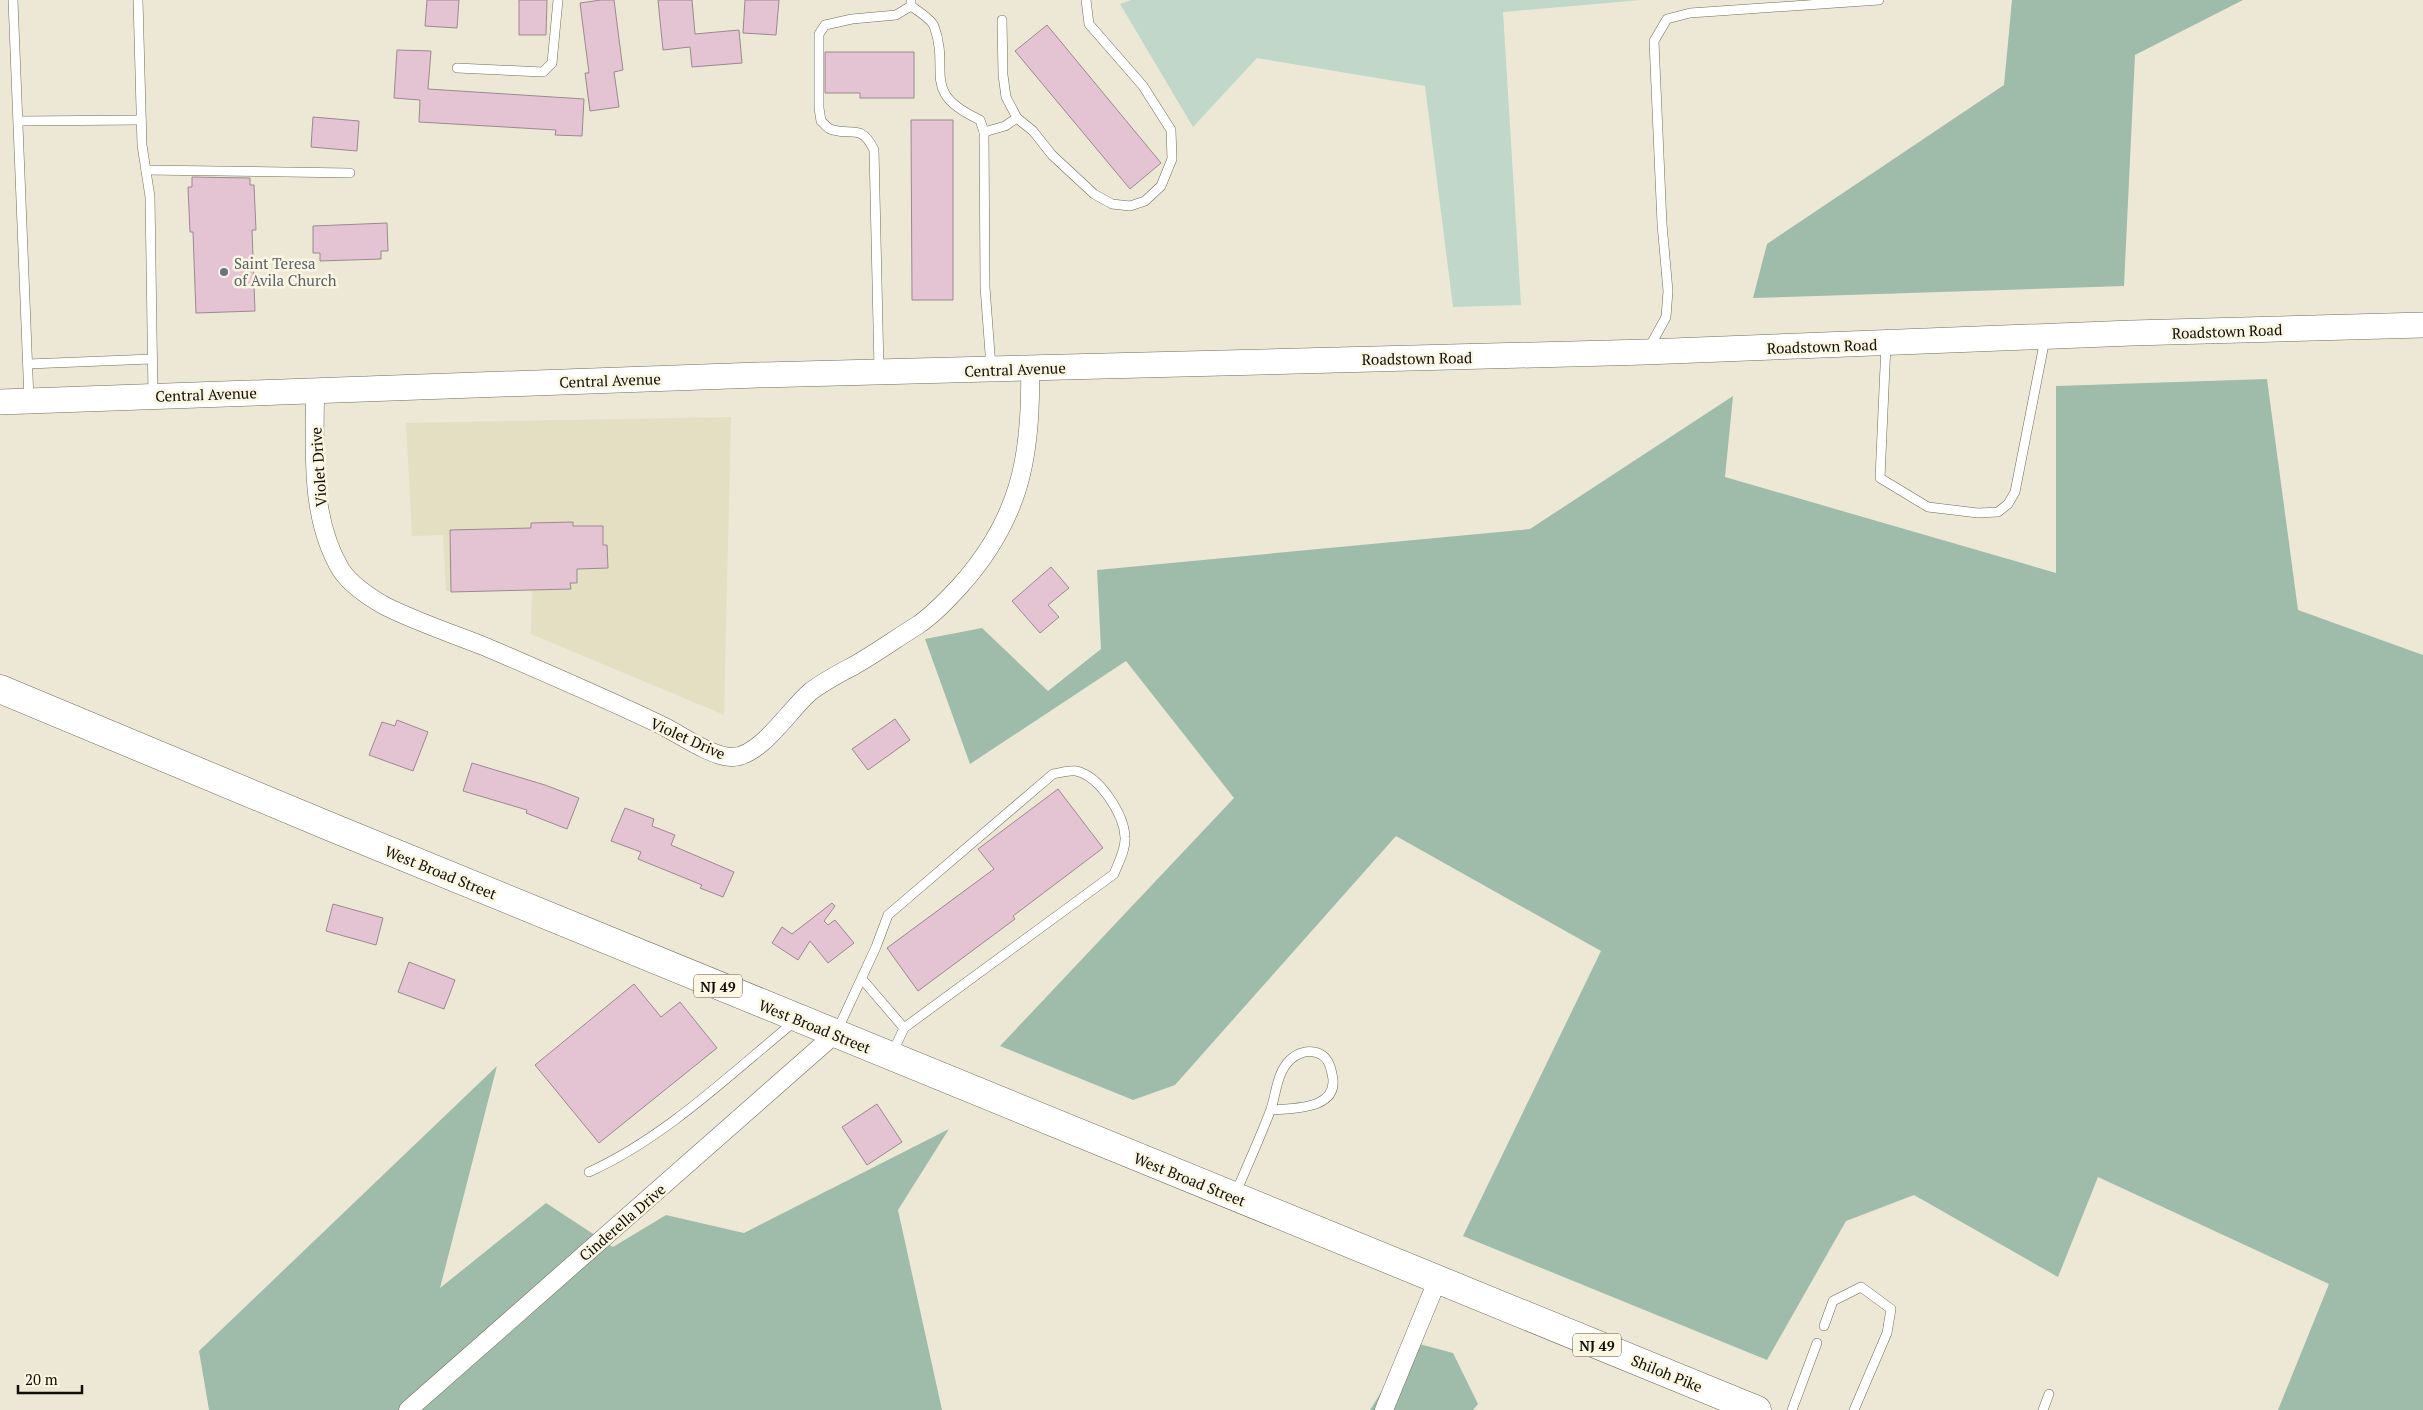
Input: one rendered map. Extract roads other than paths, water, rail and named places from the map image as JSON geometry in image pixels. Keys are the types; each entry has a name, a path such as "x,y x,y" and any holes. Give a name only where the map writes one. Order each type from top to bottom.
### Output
{"highway":[{"name":"West Broad Street","path":"0,689 1437,1280"},
{"name":"Shiloh Pike","path":"1437,1280 1757,1410"}],"main road":[{"name":"Roadstown Road","path":"1221,364 2423,326"},
{"name":"Central Avenue","path":"0,402 879,372 1221,364"}],"street":[{"name":"Violet Drive","path":"315,390 318,504 329,543 342,572 365,594 388,607 489,648 661,725 718,754 731,757 744,755 756,748 810,692 920,623 943,605 981,562 997,536 1023,472 1029,442 1031,412 1030,368"},
{"name":"Cinderella Drive","path":"408,1410 835,1034"},
{"path":"1384,1410 1437,1280"}],"lane":[{"path":"13,0 28,401"},
{"path":"138,0 141,120 150,197 153,396"},
{"path":"457,68 544,72 552,63 558,0"},
{"path":"1002,20 1003,75 1006,97 1017,118 1033,131 1052,155 1094,194 1112,204 1130,206 1145,200 1161,186 1172,159 1171,130 1144,86 1089,24 1086,0"},
{"path":"1646,352 1666,316 1668,291 1662,224 1654,40 1659,30 1667,19 1690,13 1879,0"},
{"path":"879,372 874,150 870,142 855,131 830,129 821,121 819,108 819,34 825,25 852,19 896,15 911,3 934,24 938,44 940,84 950,102 963,112 980,120 984,132 985,287 991,370"},
{"path":"984,132 1005,126 1017,118"},
{"path":"19,121 141,120"},
{"path":"146,170 350,173"},
{"path":"1886,343 1880,478 1928,507 1978,513 1998,512 2008,504 2015,492 2045,337"},
{"path":"28,364 152,359"},
{"path":"835,1034 862,979 888,915 1053,774 1076,771 1095,781 1108,793 1126,837 1114,874 904,1028 891,1057"},
{"path":"862,979 904,1028"},
{"path":"589,1172 623,1157 661,1130 798,1018"},
{"path":"1234,1197 1270,1110 1279,1081 1290,1059 1300,1053 1312,1051 1320,1054 1329,1062 1332,1082 1328,1097 1322,1102 1311,1106 1270,1110"},
{"path":"1824,1326 1833,1301 1861,1287 1891,1309 1887,1332 1854,1410"},
{"path":"1792,1410 1817,1343"},
{"path":"2043,1410 2049,1394"}],"place":[{"name":"Saint Teresa of Avila Church","path":"224,272"}]}
